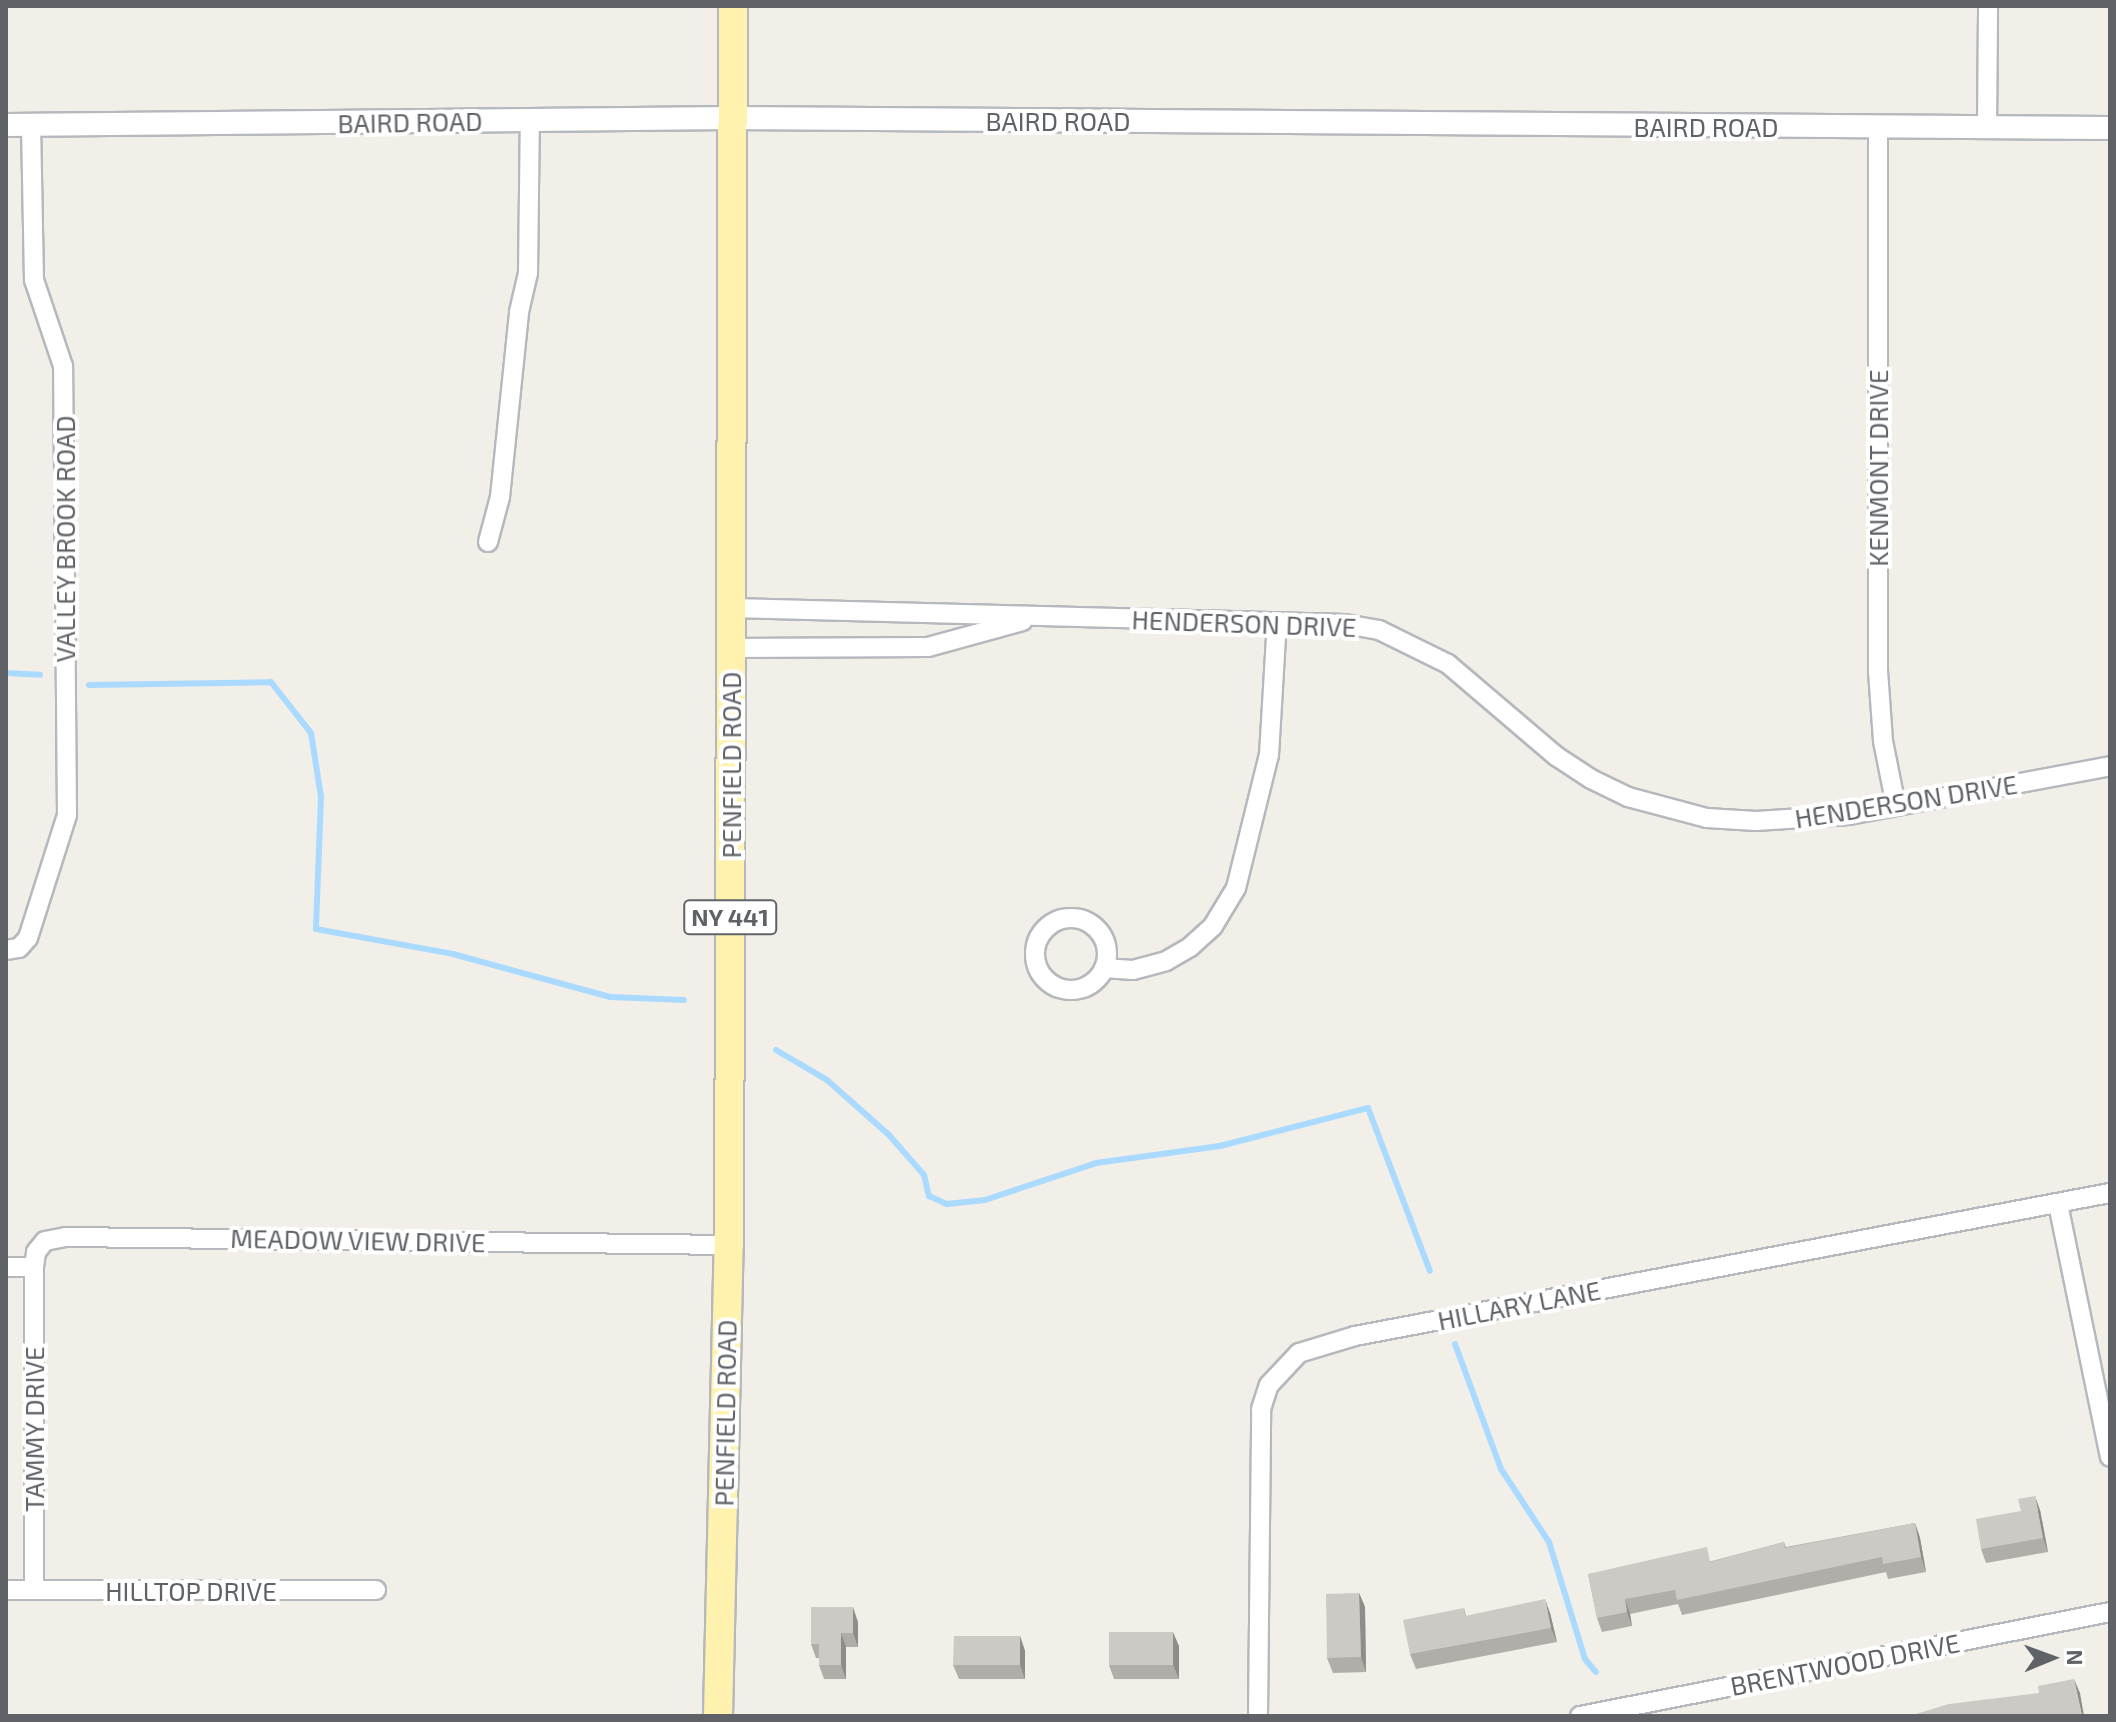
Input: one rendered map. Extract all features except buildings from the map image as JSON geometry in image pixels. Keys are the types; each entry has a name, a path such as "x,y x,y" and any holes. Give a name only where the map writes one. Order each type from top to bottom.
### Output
{"main road":[{"name":"PENFIELD ROAD","path":"718,1716 729,1245 733,6"}],"street":[{"path":"1987,128 1988,6"},
{"name":"BAIRD ROAD","path":"6,125 731,118 2110,128"},
{"path":"488,542 500,497 519,312 528,273 530,120"},
{"name":"VALLEY BROOK ROAD","path":"12,949 28,938 67,815 63,366 34,280 31,125"},
{"name":"KENMONT DRIVE","path":"1878,128 1878,671 1883,741 1896,806"},
{"name":"HENDERSON DRIVE","path":"732,608 1345,624 1412,643 1477,685 1556,756 1615,791 1664,809 1756,821 1896,806 2110,766"},
{"name":"HENDERSON DRIVE","path":"731,648 928,647 1037,616"},
{"path":"1104,968 1106,945 1093,925 1059,920 1040,934 1038,969 1054,986 1077,989 1104,968 1133,970 1166,961 1190,947 1213,926 1236,888 1269,755 1277,622"},
{"name":"HILLARY LANE","path":"1258,1716 1261,1409 1269,1385 1299,1353 1369,1333 2110,1193"},
{"path":"2058,1204 2110,1457"},
{"name":"MEADOW VIEW DRIVE","path":"34,1267 40,1246 66,1237 729,1245"},
{"path":"6,1267 34,1267"},
{"name":"TAMMY DRIVE","path":"34,1267 34,1590"},
{"name":"HILLTOP DRIVE","path":"6,1590 376,1590"},
{"name":"BRENTWOOD DRIVE","path":"1580,1716 2110,1612"}],"waterway":[{"path":"6,673 40,675"},
{"path":"89,685 271,682 311,733 321,797 316,929 453,954 610,997 684,1000"},
{"path":"776,1050 827,1080 889,1135 924,1175 929,1196 947,1204 985,1200 1096,1163 1220,1146 1368,1108 1430,1271"},
{"path":"1455,1344 1501,1469 1549,1542 1585,1659 1596,1672"}]}
